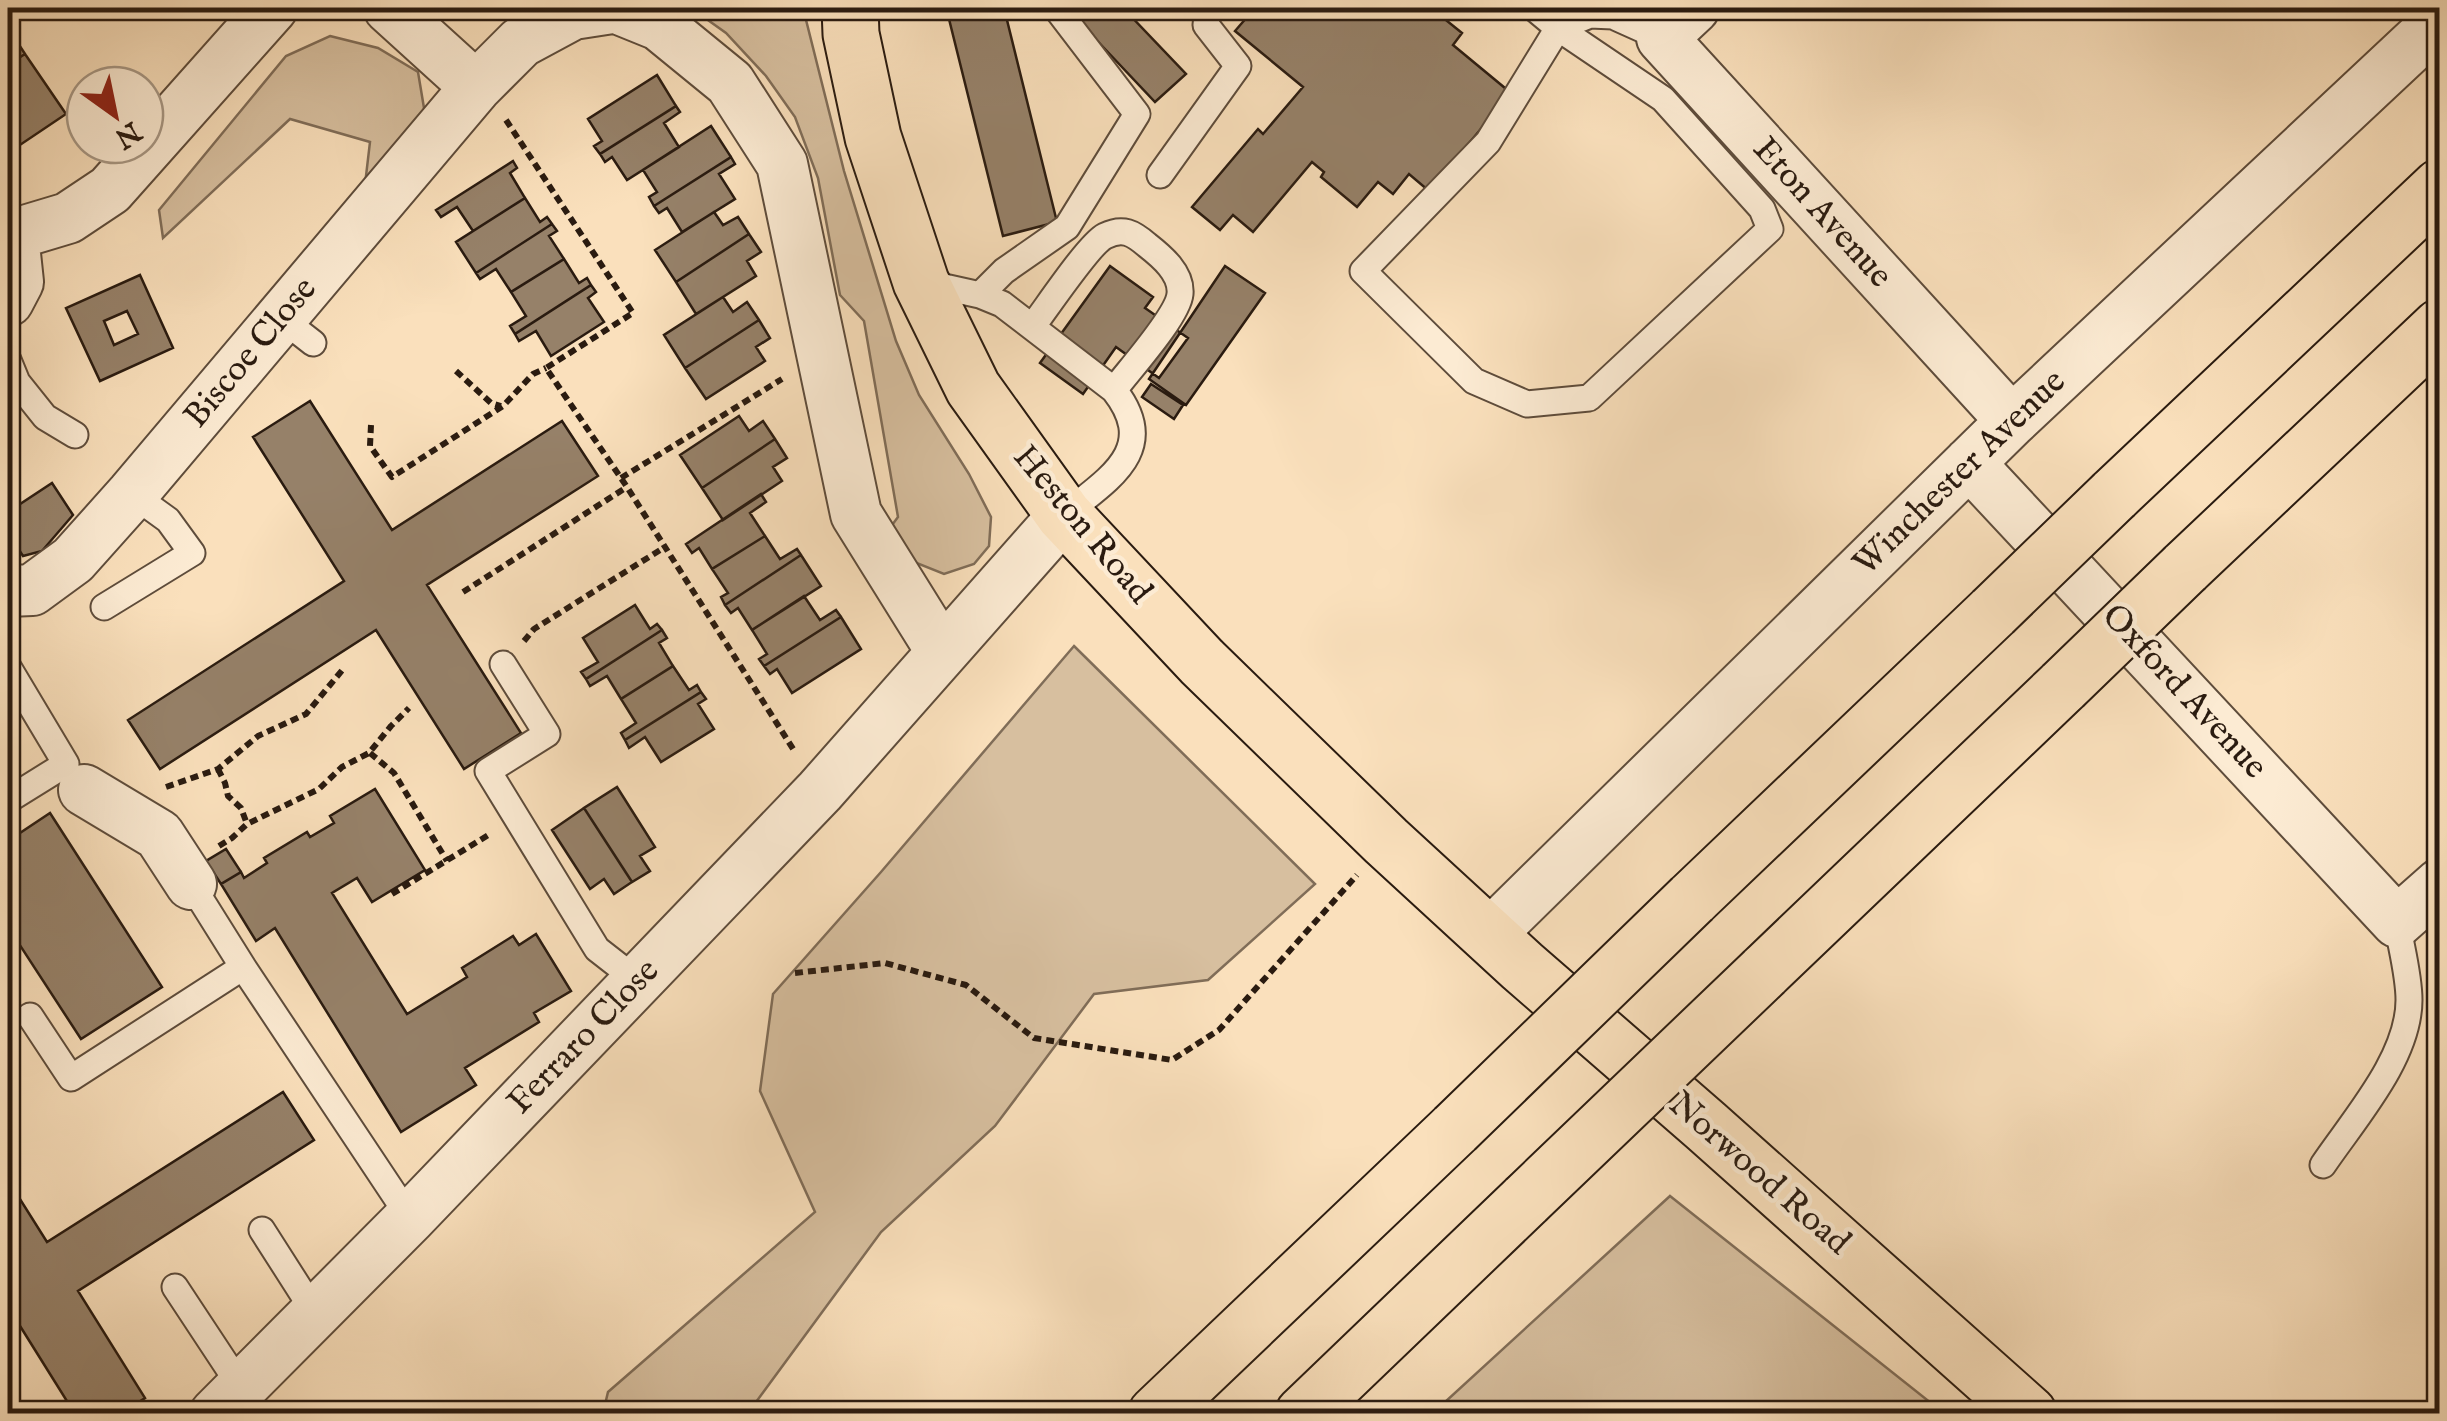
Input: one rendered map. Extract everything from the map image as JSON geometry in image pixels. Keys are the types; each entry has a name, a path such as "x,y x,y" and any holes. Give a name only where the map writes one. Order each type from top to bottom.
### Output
{"main road":[{"name":"Heston Road","path":"850,8 873,138 921,282 973,388 1064,515 1202,662 1488,936"},
{"path":"1156,1414 2440,187"},
{"path":"1303,1414 2440,327"},
{"name":"Norwood Road","path":"1488,936 2029,1414"}],"street":[{"path":"8,301 18,282 10,235 68,218 110,190 272,8"},
{"path":"389,8 476,87"},
{"name":"Biscoe Close","path":"8,591 32,590 73,560 132,494 297,331 476,87 520,42 573,14 614,8 659,25 730,83 782,164 823,353"},
{"name":"Winchester Avenue","path":"1488,936 2012,420 2440,20"},
{"name":"Eton Avenue","path":"1678,23 2012,420"},
{"path":"823,353 856,514 942,652"},
{"name":"Oxford Avenue","path":"1969,463 2398,922"},
{"name":"Ferraro Close","path":"228,1400 410,1218 820,791 1064,515"},
{"path":"86,786 159,835 186,876"},
{"path":"2398,922 2440,884"}],"lane":[{"path":"980,295 1004,271 1068,227 1137,114 1056,8"},
{"path":"1160,174 1238,66 1206,25 1208,8"},
{"path":"1534,8 1558,28 1663,100 1762,209 1770,230 1589,398 1526,404 1474,381 1363,271 1488,142 1558,28 1590,15 1678,23"},
{"path":"1032,326 1098,240 1119,231 1131,232 1165,259 1177,278 1180,296 1169,318 1114,390"},
{"path":"921,282 1002,304 1114,390 1129,413 1133,433 1130,453 1115,474 1064,515"},
{"path":"8,360 17,382 45,417 75,435"},
{"path":"104,607 192,553 168,520 132,494"},
{"path":"503,664 547,734 488,771 596,949 638,981"},
{"path":"8,667 86,786 8,800"},
{"path":"186,876 410,1218"},
{"path":"2323,1166 2401,1044 2409,1001 2398,922"},
{"path":"30,1016 71,1078 244,967"},
{"path":"262,1230 316,1313"},
{"path":"175,1287 228,1400"}],"path":[{"path":"371,426 370,446 392,476 503,406 533,374 633,313 499,109 476,87"},
{"path":"621,478 823,353"},
{"path":"546,368 627,487 820,791"},
{"path":"456,370 491,403 503,406"},
{"path":"462,592 627,487"},
{"path":"503,664 534,629 665,547"},
{"path":"86,786 200,777 218,769 258,736 306,714 344,668"},
{"path":"186,876 246,824 319,790 342,767 370,753 409,708"},
{"path":"370,753 394,772 447,861"},
{"path":"218,769 228,796 241,808 246,824"},
{"path":"392,894 517,818"},
{"path":"795,973 885,963 966,985 1034,1038 1172,1060 1219,1030 1386,841"}],"shaded area":[{"path":"691,8 803,8 844,171 896,341 919,395 991,517 989,546 974,564 944,574 914,562 887,532 898,517 864,321 840,295 818,178 795,117 766,76 726,33"},
{"path":"330,36 378,48 418,72 426,120 364,193 370,142 290,119 163,238 159,210 286,56"},
{"path":"1074,646 1315,884 1208,980 1094,994 995,1126 881,1232 748,1413 603,1413 608,1392 815,1212 760,1091 773,994"},
{"path":"1670,1196 1931,1403 1815,1414 1433,1413"}],"building":[{"path":"1004,8 1057,222 1003,236 947,11"},
{"path":"1076,8 1123,8 1186,74 1155,102 1070,12"},
{"path":"1255,8 1431,8 1462,33 1453,45 1511,93 1429,191 1409,174 1393,194 1378,182 1357,207 1321,177 1324,172 1312,162 1253,232 1233,215 1220,230 1192,207 1258,129 1263,134 1303,87 1235,31"},
{"path":"8,28 25,54 8,65"},
{"path":"25,54 65,115 8,153 8,65"},
{"path":"657,75 676,106 600,154 594,146 602,141 588,119"},
{"path":"676,106 680,112 664,123 679,147 627,180 612,157 605,162 600,154"},
{"path":"711,126 731,157 654,206 649,197 657,192 643,170"},
{"path":"731,157 735,164 719,174 735,199 682,232 667,208 659,213 654,206"},
{"path":"513,161 517,168 510,173 525,198 473,231 457,207 441,217 436,210"},
{"path":"525,198 540,222 547,217 552,224 476,273 456,242"},
{"path":"714,212 723,225 738,217 749,234 676,282 655,250"},
{"path":"552,224 557,231 549,236 564,259 511,292 496,269 480,279 476,273"},
{"path":"749,234 761,252 747,261 756,276 696,314 676,282"},
{"path":"564,259 579,283 587,278 591,285 515,334 510,326 526,316 511,292"},
{"path":"1110,266 1153,297 1145,308 1188,338 1159,378 1116,347 1083,394 1040,363"},
{"path":"1225,266 1265,293 1186,405 1149,379"},
{"path":"140,275 173,348 100,381 66,308","holes":["127,311 138,334 114,345 104,321"]},
{"path":"591,285 596,292 588,298 604,322 551,356 536,331 519,341 515,334"},
{"path":"723,297 733,312 747,302 759,320 685,368 664,335"},
{"path":"759,320 770,338 756,347 765,361 706,399 685,368"},
{"path":"1151,384 1183,405 1174,419 1142,397"},
{"path":"310,401 392,530 562,421 598,476 427,585 521,733 464,769 376,630 160,769 128,720 344,581 253,437"},
{"path":"739,416 749,431 763,421 775,439 702,488 680,455"},
{"path":"775,439 787,458 773,467 782,481 723,520 702,488"},
{"path":"52,483 73,515 42,551 23,556 8,533 8,512"},
{"path":"761,494 766,502 750,513 765,536 712,569 699,548 692,553 686,544"},
{"path":"765,536 780,559 797,549 801,555 725,605 721,597 728,593 712,569"},
{"path":"801,555 821,586 752,630 738,608 731,613 725,605"},
{"path":"804,596 820,620 836,610 841,617 764,666 759,659 767,654 752,630"},
{"path":"635,605 650,629 657,624 662,630 586,679 581,672 598,662 583,638"},
{"path":"841,617 861,649 792,693 777,669 770,674 764,666"},
{"path":"662,630 667,638 659,643 673,666 621,699 607,676 590,686 586,679"},
{"path":"673,666 689,690 697,685 701,692 625,740 621,733 636,723 621,699"},
{"path":"701,692 706,699 698,704 714,729 661,762 645,737 629,748 625,740"},
{"path":"617,787 655,847 640,856 650,871 632,882 584,808"},
{"path":"375,789 425,870 372,902 357,878 332,893 407,1014 467,977 462,968 513,936 519,945 536,934 571,991 534,1013 539,1022 465,1068 476,1085 401,1132 275,928 256,941 221,884 241,872 244,878 267,863 264,858 307,832 310,837 334,823 330,816"},
{"path":"584,808 632,882 614,894 604,879 590,889 552,830"},
{"path":"50,813 162,987 81,1039 8,927 8,841"},
{"path":"226,849 241,872 221,884 206,861"},
{"path":"283,1092 314,1140 78,1291 145,1398 120,1414 75,1414 15,1318 8,1324 8,1180 47,1242"}]}
